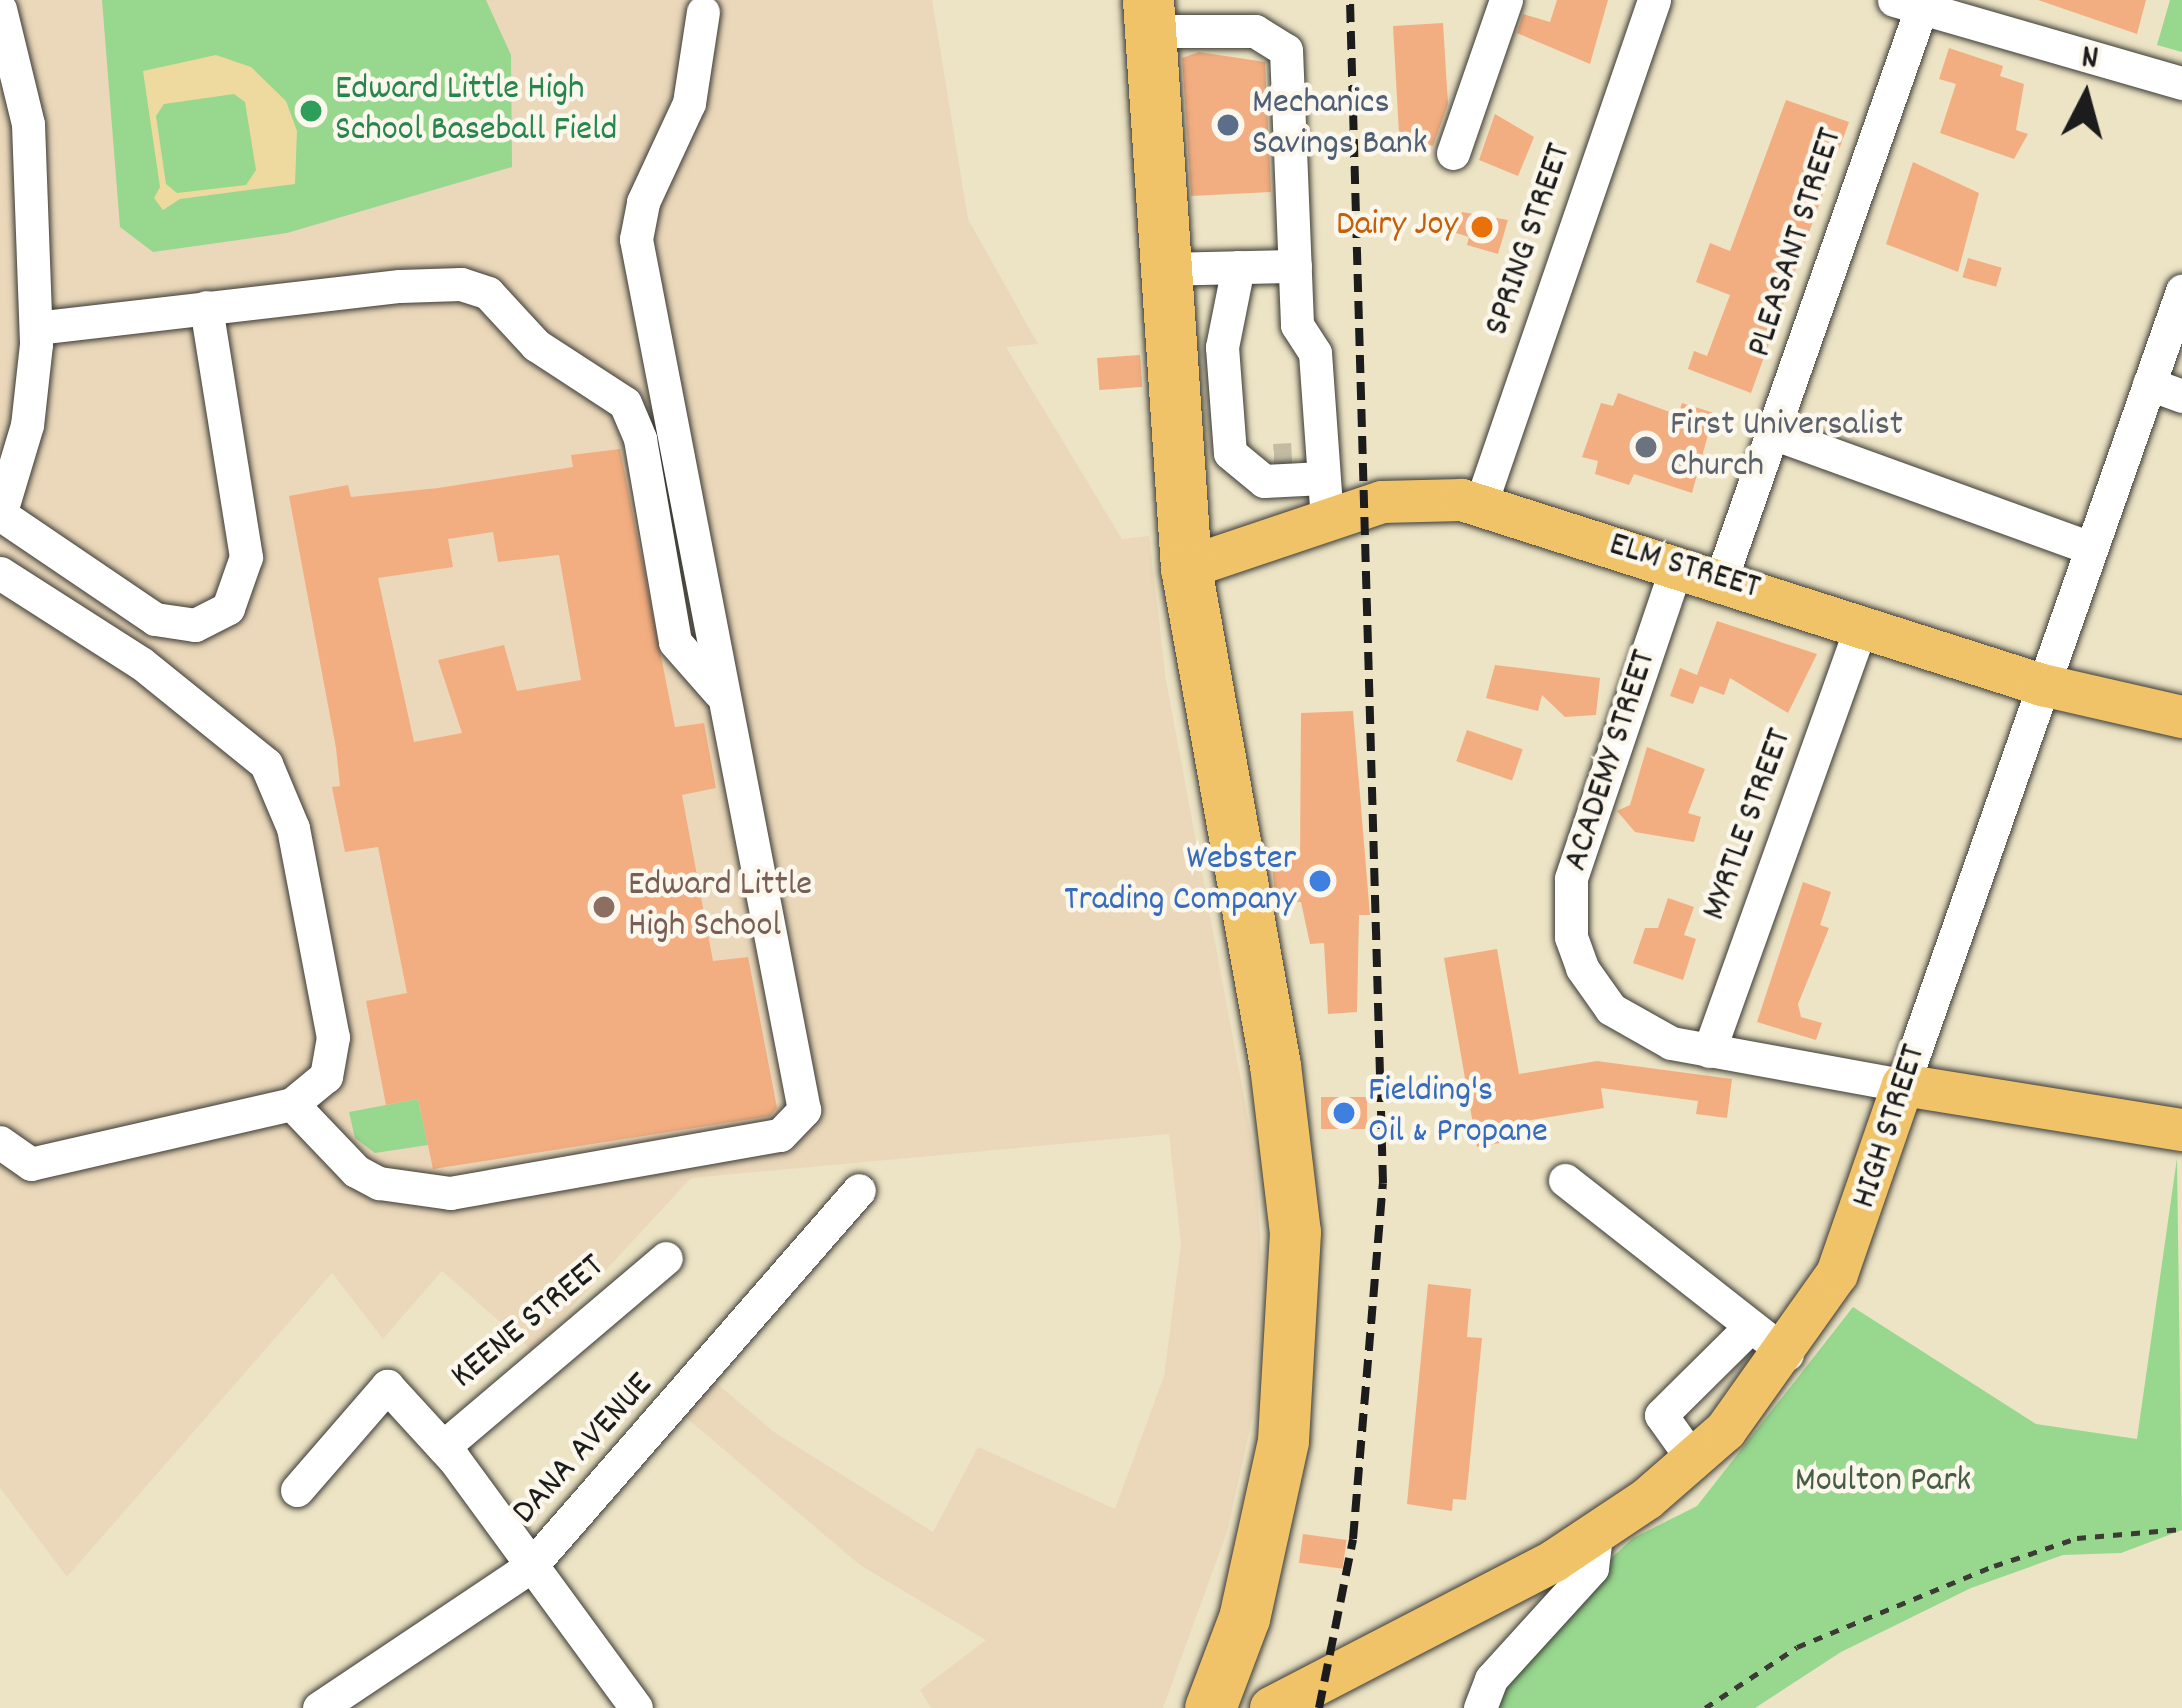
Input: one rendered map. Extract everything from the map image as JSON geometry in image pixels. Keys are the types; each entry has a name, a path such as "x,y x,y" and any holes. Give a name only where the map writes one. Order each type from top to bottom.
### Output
{"highway":[{"path":"1149,16 1161,269 1186,568 1278,1084 1296,1271 1294,1352 1268,1526 1210,1708"}],"main road":[{"name":"ELM STREET","path":"1186,568 1297,473 1408,498 1480,506 2042,685 2182,717"},
{"name":"ACADEMY STREET","path":"1903,1085 2182,1130"},
{"name":"HIGH STREET","path":"1271,1708 1596,1533 1693,1460 1787,1354 1858,1226 1903,1085"}],"street":[{"path":"1453,153 1506,0"},
{"name":"SPRING STREET","path":"1480,506 1654,0"},
{"path":"1913,3 2182,83"},
{"name":"PLEASANT STREET","path":"1721,580 1913,3"},
{"path":"0,9 28,124 36,328 34,391 0,514 155,619 195,625 228,608 246,556 206,307"},
{"path":"292,1104 356,1171 379,1183 450,1192 780,1135 795,1125 804,1091 719,693 636,239 643,202 689,104 703,12"},
{"path":"1149,16 1255,31 1286,50 1297,326 1315,353 1297,473 1230,453 1222,406 1222,346 1238,266"},
{"path":"1161,269 1295,266"},
{"path":"36,328 435,283 461,284 507,306 536,345 625,404 640,439 675,642 719,693"},
{"name":"HIGH STREET","path":"1903,1085 2182,292"},
{"path":"2150,384 2182,397"},
{"path":"1773,433 2091,548"},
{"name":"ACADEMY STREET","path":"1677,565 1571,879 1571,937 1612,1009 1655,1036 1709,1051 1903,1085"},
{"path":"0,573 247,742 286,800 333,1037 326,1076 292,1104 31,1164 0,1142"},
{"name":"MYRTLE STREET","path":"1709,1051 1862,625"},
{"path":"1565,1180 1787,1354"},
{"name":"DANA AVENUE","path":"319,1708 530,1567 860,1190"},
{"name":"KEENE STREET","path":"442,1447 666,1258"},
{"path":"1693,1460 1661,1415 1749,1328"},
{"path":"297,1490 387,1386 442,1447 636,1708"},
{"path":"1480,1708 1490,1679 1592,1568 1596,1533"}],"path":[{"path":"1705,1708 1797,1647 1977,1572 2077,1538 2182,1529"}],"shaded area":[{"name":"Edward Little High School","path":"0,0 932,0 968,219 1038,344 1006,347 1122,539 1149,536 1166,680 1255,1156 1262,1265 1253,1414 1227,1532 1163,1708 931,1708 920,1690 986,1640 860,1565 683,1415 714,1381 774,1432 933,1532 978,1447 1115,1509 1164,1376 1181,1244 1169,1134 691,1178 532,1350 442,1271 383,1339 332,1273 67,1577 0,1488"}],"green space":[{"name":"Edward Little High School Baseball Field","path":"102,0 486,0 511,55 512,167 287,233 153,252 120,227"},
{"path":"2170,0 2182,0 2182,52 2157,45"},
{"path":"418,1099 428,1145 375,1153 355,1138 349,1112"},
{"name":"Moulton Park","path":"2177,1158 2182,1530 2121,1553 2063,1555 1971,1588 1841,1652 1755,1708 1477,1708 1482,1678 1633,1538 1697,1506 1853,1307 2036,1424 2137,1439"}],"sand":[{"path":"216,55 251,67 286,101 297,131 295,184 180,199 163,210 154,198 160,187 143,71","holes":["234,94 245,102 256,170 246,185 177,193 166,184 156,116 164,104"]}],"building":[{"path":"1557,0 1608,0 1590,64 1517,33 1523,14 1550,22"},
{"path":"2038,0 2146,0 2137,34"},
{"path":"1443,23 1448,104 1433,146 1399,134 1393,26"},
{"path":"1949,48 2003,66 2000,76 2024,84 2016,130 2028,134 2014,159 1940,133 1956,84 1939,79"},
{"name":"Mechanics Savings Bank","path":"1199,52 1265,62 1271,192 1191,196 1182,58"},
{"path":"1786,100 1849,122 1751,393 1688,369 1694,351 1707,356 1730,295 1696,282 1710,243 1730,251"},
{"path":"1495,114 1534,137 1518,176 1479,160"},
{"path":"1913,162 1979,193 1958,272 1886,244"},
{"name":"Dairy Joy","path":"1462,212 1508,220 1498,254 1467,245 1469,237 1456,233"},
{"path":"1968,258 2002,268 1996,287 1962,277"},
{"path":"1140,355 1142,387 1099,390 1097,358"},
{"name":"First Universalist Church","path":"1618,393 1678,415 1682,403 1714,413 1692,493 1634,474 1629,485 1595,474 1598,461 1582,457 1601,403 1613,406"},
{"name":"Edward Little High School","path":"620,449 675,727 704,723 716,788 682,795 713,961 748,957 777,1108 770,1116 433,1169 418,1099 386,1105 366,1001 407,993 378,847 345,852 332,787 340,786 336,748 289,496 348,485 351,497 438,488 573,467 571,455","holes":["493,532 498,562 559,555 581,680 517,691 504,645 438,660 462,733 414,742 378,578 453,567 448,539"]},
{"path":"1717,621 1817,654 1788,713 1730,678 1724,695 1700,686 1693,704 1670,696 1680,668 1697,675"},
{"path":"1495,665 1600,678 1596,715 1565,717 1542,695 1538,711 1486,698"},
{"name":"Webster Trading Company","path":"1353,711 1370,915 1359,915 1357,1012 1328,1014 1324,943 1310,944 1301,902 1276,903 1271,857 1300,856 1301,713"},
{"path":"1467,730 1523,749 1512,780 1456,761"},
{"path":"1647,747 1705,769 1688,813 1701,817 1694,842 1635,832 1617,811 1630,805"},
{"path":"1803,882 1831,892 1820,925 1829,928 1798,1004 1801,1017 1822,1023 1816,1040 1757,1022"},
{"path":"1668,898 1694,907 1684,935 1696,939 1683,980 1633,963 1645,928 1658,928"},
{"path":"1497,949 1519,1074 1597,1061 1732,1079 1727,1118 1696,1114 1698,1101 1601,1088 1604,1108 1519,1122 1522,1139 1477,1147 1444,958"},
{"name":"Fielding's Oil & Propane","path":"1321,1097 1367,1097 1367,1129 1321,1129"},
{"path":"1428,1284 1471,1289 1467,1337 1482,1338 1466,1500 1453,1499 1452,1511 1407,1504"},
{"path":"1303,1534 1347,1540 1343,1569 1299,1563"}],"tunnel":[{"path":"1274,460 1292,459"}],"railway":[{"path":"1319,1708 1353,1539 1383,1183 1350,0"}],"place":[{"name":"Edward Little High School Baseball Field","path":"311,111"},
{"name":"Mechanics Savings Bank","path":"1228,125"},
{"name":"Dairy Joy","path":"1482,227"},
{"name":"First Universalist Church","path":"1646,447"},
{"name":"Webster Trading Company","path":"1320,881"},
{"name":"Edward Little High School","path":"604,907"},
{"name":"Fielding's Oil & Propane","path":"1344,1113"}]}
